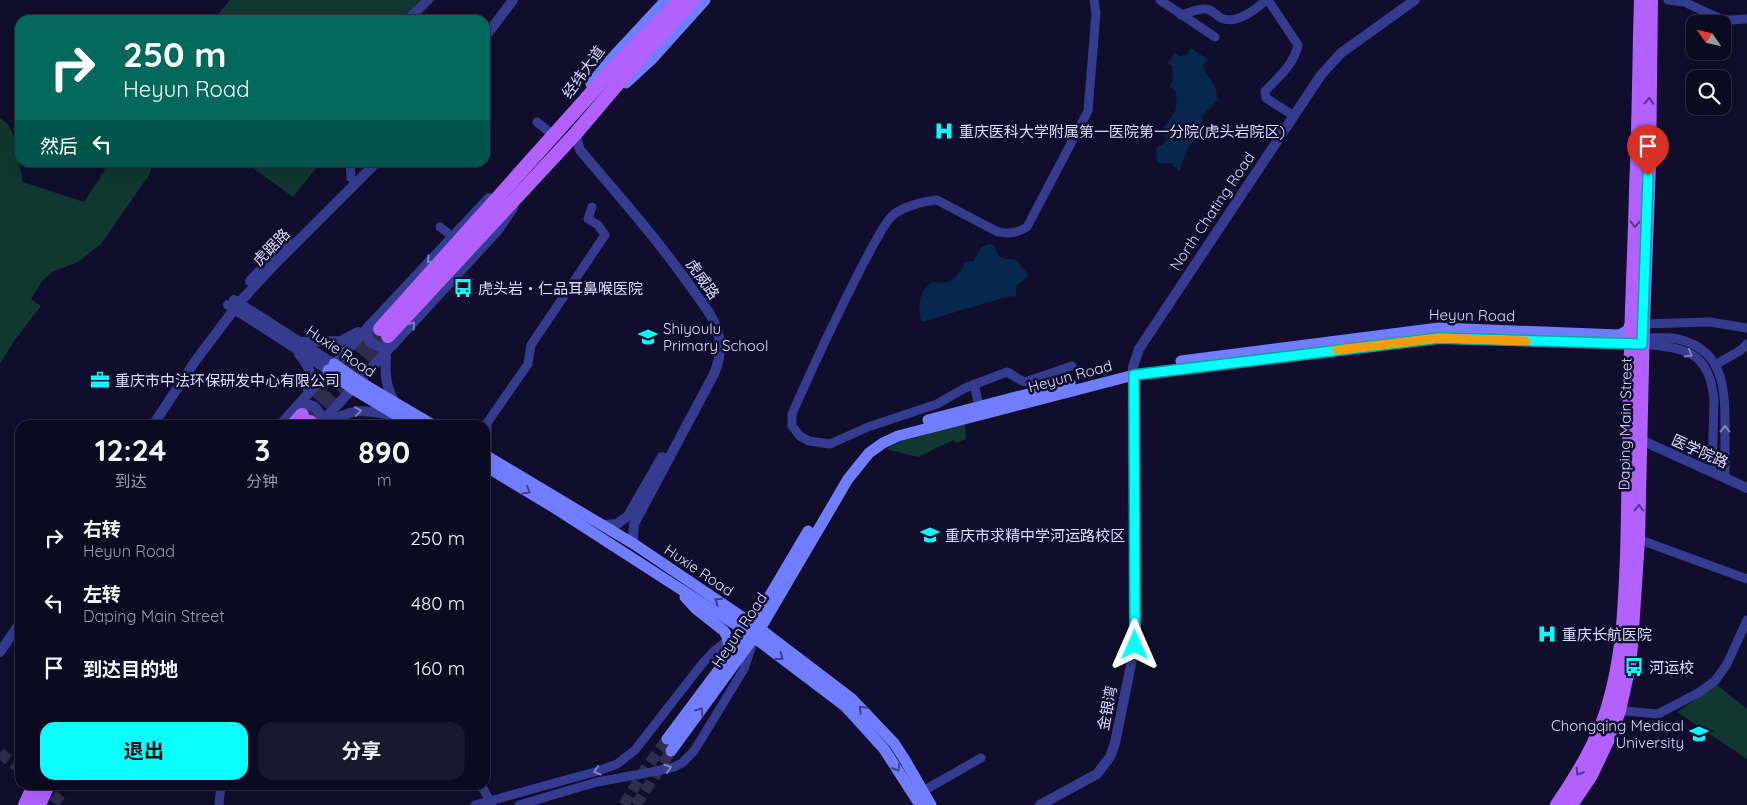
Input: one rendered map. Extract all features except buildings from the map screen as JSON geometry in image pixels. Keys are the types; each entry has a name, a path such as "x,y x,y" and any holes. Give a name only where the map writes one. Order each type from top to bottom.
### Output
{"main road":[{"name":"经纬大道","path":"383,333 568,120 613,56 666,0"},
{"path":"568,120 612,70 681,0"},
{"path":"383,333 531,182 693,0"},
{"path":"598,107 651,60 706,0"},
{"name":"Daping Main Street","path":"1613,709 1628,664 1633,537 1641,440 1636,188 1641,0"},
{"name":"Daping Main Street","path":"1633,537 1630,366 1638,335 1649,165 1651,0"},
{"name":"Heyun Road","path":"667,739 726,660 753,631 842,474 864,448 894,430 979,406 1133,371 1439,328 1619,335 1627,331 1638,335"},
{"name":"Heyun Road","path":"671,751 753,631 848,479 869,453 883,443 898,436 1133,371 1439,338 1601,343 1638,335"},
{"path":"1601,343 1620,352 1625,356 1630,366"},
{"name":"Huxie Road","path":"331,367 396,410 407,420"},
{"name":"Huxie Road","path":"396,410 421,420"},
{"name":"Huxie Road","path":"490,461 604,525 634,544 858,705 894,743 931,805"},
{"name":"Huxie Road","path":"490,462 553,507 674,584 753,631 845,706 884,749 920,805"},
{"path":"674,584 691,604 724,630 728,640 726,660"},
{"path":"1557,805 1580,771 1613,709"},
{"path":"1571,805 1601,756 1613,709"},
{"path":"25,805 32,790"},
{"path":"39,805 46,790"}],"street":[{"path":"412,15 428,0"},
{"path":"490,21 506,0"},
{"path":"490,31 514,0"},
{"path":"1072,366 1026,382 1007,372 974,384 937,404 868,427 830,444 809,441 800,436 790,422 837,314 873,245 891,217 899,211 927,201 937,200 998,232 1009,234 1020,232 1027,227 1088,111 1096,12 1094,0"},
{"path":"1160,0 1215,37"},
{"path":"1181,15 1204,8 1230,21 1252,13 1267,0 1298,45 1296,54 1283,74 1265,91 1266,98 1294,116"},
{"name":"North Chating Road","path":"1133,371 1140,349 1321,75 1341,53 1414,0"},
{"path":"1650,18 1656,0"},
{"path":"1668,0 1684,2 1721,18 1730,20 1747,19"},
{"path":"537,122 554,136"},
{"name":"虎威路","path":"577,132 580,150 669,256 709,313 718,333 720,343 719,363 714,374 634,524 634,544"},
{"name":"虎威路","path":"560,150 569,150 577,154 668,263 710,325 715,343 714,361 710,371 635,506 622,522 604,525"},
{"path":"307,394 331,367 383,333 452,236 491,196 528,165"},
{"path":"350,167 351,178"},
{"name":"虎踞路","path":"156,420 233,304 268,261 362,167"},
{"name":"虎踞路","path":"233,304 372,167"},
{"path":"489,420 528,364 528,353 531,345 605,235 598,225 588,218 592,207"},
{"path":"440,226 452,236"},
{"name":"Huxie Road","path":"233,304 301,342 331,367"},
{"name":"Huxie Road","path":"233,304 290,344 331,367"},
{"path":"1638,335 1710,322 1747,328"},
{"path":"1638,335 1648,331 1675,339"},
{"path":"301,342 341,341 356,334 383,333"},
{"path":"314,420 357,410 396,410 388,389 385,374 386,353 383,333"},
{"path":"1638,335 1684,340 1703,350 1716,365 1721,375 1725,400 1725,478"},
{"path":"1638,335 1681,349 1696,358 1708,372 1714,401 1712,472"},
{"path":"290,344 305,361 311,372 307,394 308,420"},
{"path":"1716,365 1741,350 1747,344"},
{"path":"309,420 356,385 386,353"},
{"name":"金银湾","path":"1040,805 1098,774 1110,757 1115,743 1135,645 1133,371"},
{"path":"974,384 979,406"},
{"name":"医学院路","path":"1641,440 1747,488"},
{"path":"1633,537 1747,579"},
{"path":"1613,709 1658,714 1671,709 1698,693 1716,680 1727,664 1747,620"},
{"path":"0,652 15,630"},
{"path":"519,805 597,782 674,767 688,758 744,669 753,631"},
{"path":"632,776 625,773 623,767 702,664 728,640"},
{"path":"475,805 491,803 607,768 622,761 635,750"},
{"path":"923,791 981,758"},
{"path":"219,805 220,790"},
{"path":"484,790 491,803"}],"green space":[{"path":"230,0 435,0 420,15 217,15"},
{"path":"0,118 8,124 15,139 15,167 20,167 23,182 84,202 107,167 152,167 149,175 101,244 78,262 52,272 42,281 31,299 41,306 14,341 0,364"},
{"path":"254,167 317,167 293,197"},
{"path":"965,424 966,439 956,443 953,440 918,457 886,449 902,441"},
{"path":"1717,685 1747,709 1747,759 1677,712"}],"water":[{"path":"1191,48 1209,60 1203,64 1206,74 1215,85 1218,100 1203,115 1201,125 1206,134 1190,146 1184,156 1180,171 1171,163 1157,163 1156,148 1167,140 1161,130 1169,122 1175,111 1177,100 1174,89 1169,87 1173,80 1172,66 1167,63 1173,56 1173,53 1180,56 1187,55"},
{"path":"989,244 994,245 999,256 1016,260 1029,276 1016,286 1016,296 1006,297 922,322 920,299 928,285 932,282 944,283 953,280 965,262 974,261 981,247"}],"tunnel":[{"path":"302,415 380,329"},
{"path":"312,420 387,338"},
{"path":"624,805 642,774 667,739"},
{"path":"636,805 671,751"},
{"path":"0,753 15,765"},
{"path":"46,790 65,805"}],"slow traffic":[{"path":"1337,350 1439,338 1526,341"}],"place":[{"name":"重庆医科大学附属第一医院第一分院(虎头岩院区)","path":"944,131"},
{"name":"虎头岩‧仁品耳鼻喉医院","path":"463,288"},
{"name":"Shiyoulu Primary School","path":"648,337"},
{"name":"重庆市中法环保研发中心有限公司","path":"100,380"},
{"name":"重庆市求精中学河运路校区","path":"930,535"},
{"name":"重庆长航医院","path":"1547,634"},
{"name":"河运校","path":"1634,667"},
{"name":"Chongqing Medical University","path":"1699,734"}],"route":[{"path":"1135,645 1134,375 1439,338 1642,344 1648,176"}]}
